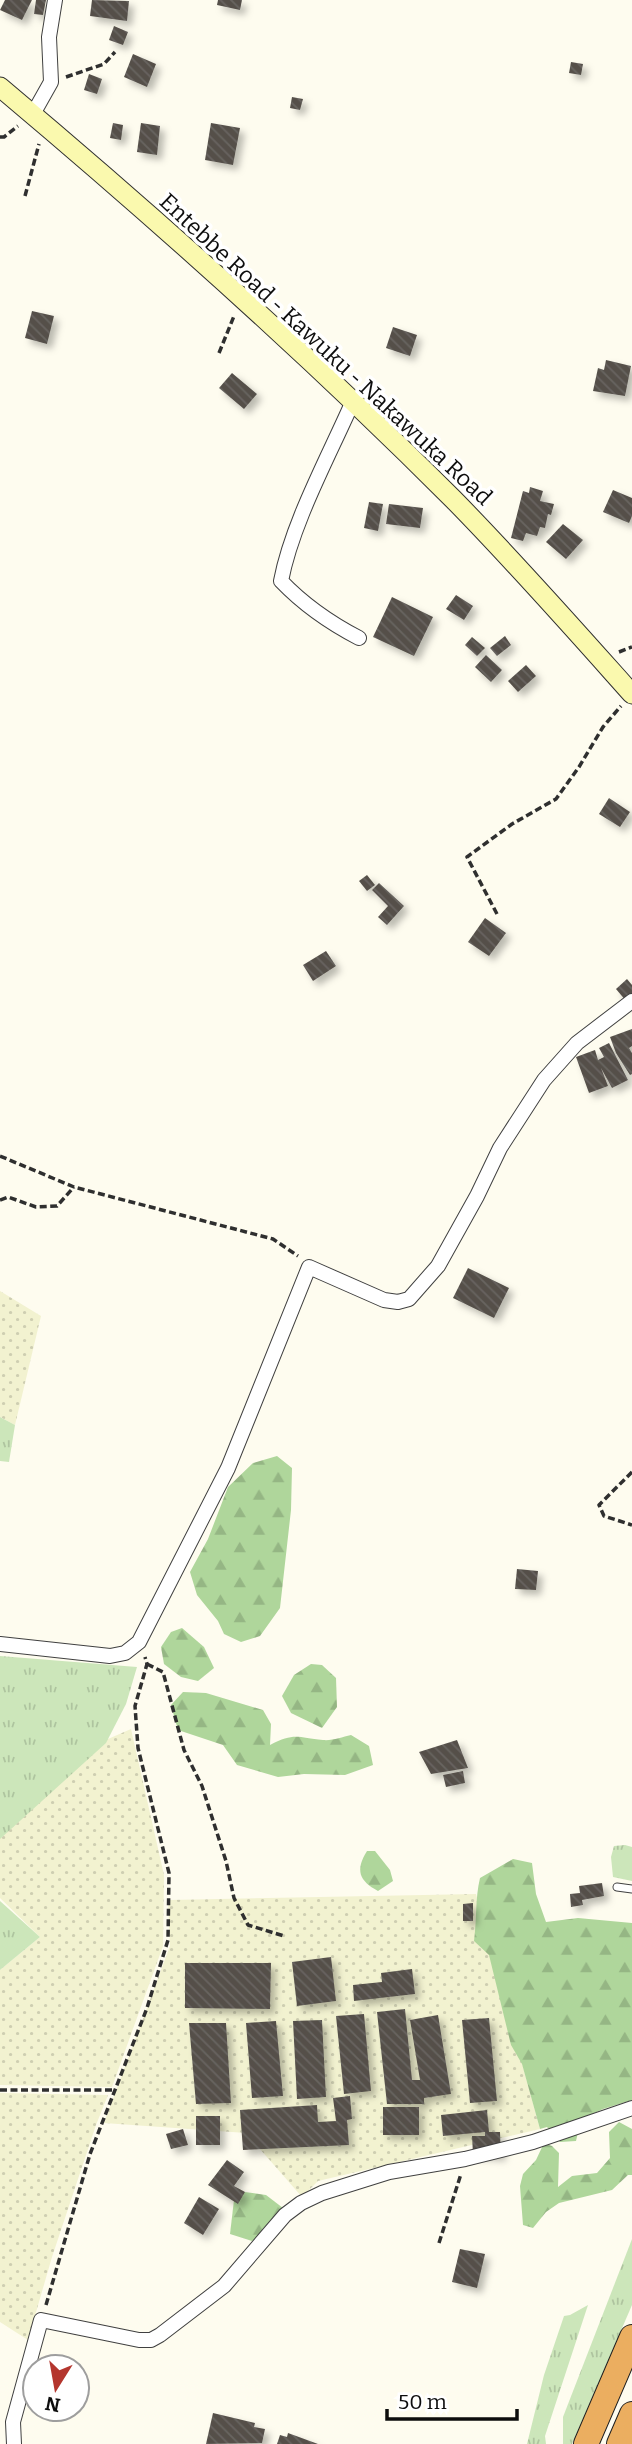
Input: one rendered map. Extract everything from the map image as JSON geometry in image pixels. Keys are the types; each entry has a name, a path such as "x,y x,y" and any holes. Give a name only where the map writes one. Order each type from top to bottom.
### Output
{"highway":[{"path":"586,2444 632,2337"},
{"path":"619,2444 632,2414"}],"main road":[{"name":"Entebbe Road - Kawuku - Nakawuka Road","path":"0,87 240,297 352,401 455,501 632,694"}],"street":[{"path":"33,114 51,82 49,37 55,0"},
{"path":"352,401 285,560 281,581 334,625 359,638"},
{"path":"0,1644 110,1657 125,1653 139,1642 228,1468 309,1267 384,1300 398,1302 409,1299 438,1266 500,1148 544,1080 577,1044 632,1001"},
{"path":"14,2444 6,2421 41,2320 139,2340 151,2340 224,2286 285,2216 301,2203 322,2193 390,2172 465,2159 568,2132 632,2108"}],"lane":[{"path":"617,1888 632,1889"}],"path":[{"path":"51,82 104,64 115,52"},
{"path":"25,196 41,136 33,114"},
{"path":"219,353 230,330 240,297"},
{"path":"497,914 467,858 512,824 556,799 603,727 632,694"},
{"path":"0,1156 74,1187 273,1239 290,1249 309,1267"},
{"path":"0,1200 8,1198 36,1207 57,1206 74,1187"},
{"path":"632,1472 599,1505 604,1516 632,1525"},
{"path":"41,2320 90,2154 147,2008 168,1940 169,1873 138,1748 135,1706 147,1664 139,1642"},
{"path":"147,1664 163,1672 184,1751 202,1786 214,1820 234,1898 248,1925 284,1936"},
{"path":"0,2090 115,2090"},
{"path":"439,2243 465,2159"}],"green space":[{"path":"0,1291 41,1316 15,1425 0,1417"},
{"path":"0,1417 15,1425 9,1462 0,1461"},
{"path":"277,1456 292,1468 291,1510 280,1608 260,1636 241,1642 224,1634 218,1621 197,1595 190,1572 208,1539 228,1487 253,1463"},
{"path":"182,1628 204,1647 214,1668 198,1681 181,1677 164,1664 161,1647 171,1632"},
{"path":"0,1656 137,1667 126,1704 106,1743 0,1839"},
{"path":"311,1664 322,1665 336,1678 337,1707 322,1728 291,1713 282,1696 294,1675"},
{"path":"183,1692 206,1693 263,1710 271,1724 270,1745 291,1737 326,1740 351,1735 369,1746 373,1765 345,1775 304,1774 278,1777 237,1765 223,1745 178,1730 171,1705"},
{"path":"131,1729 164,1875 163,1946 112,2087 0,2085 0,1970 40,1937 0,1898 0,1838 108,1739"},
{"path":"614,1846 632,1847 632,1881 613,1877 611,1857"},
{"path":"367,1851 375,1851 390,1870 393,1881 378,1891 363,1879 361,1874 361,1864"},
{"path":"513,1859 532,1863 536,1894 546,1922 578,1918 632,1923 632,2100 581,2119 576,2141 560,2142 547,2127 540,2129 522,2064 511,2045 489,1955 474,1941 480,1878"},
{"path":"476,1894 540,2129 318,2181 302,2197 246,2133 104,2123 170,1946 168,1900"},
{"path":"0,1901 40,1937 0,1970"},
{"path":"0,2093 108,2095 52,2257 28,2340 0,2322"},
{"path":"619,2122 632,2129 632,2175 628,2175 612,2190 559,2203 546,2212 533,2228 523,2225 520,2186 523,2174 536,2160 544,2143 559,2153 558,2187 572,2176 597,2173 610,2158 609,2132"},
{"path":"245,2192 266,2195 283,2208 270,2230 252,2241 230,2234 234,2200"},
{"path":"632,2239 632,2305 572,2444 563,2444 563,2417"},
{"path":"588,2305 545,2436 546,2444 527,2444 544,2375 564,2316"}],"building":[{"path":"5,0 32,0 22,20 0,10"},
{"path":"36,0 46,0 43,15 34,14"},
{"path":"92,0 129,1 127,21 90,16"},
{"path":"218,0 242,0 240,10 217,5"},
{"path":"114,26 128,32 123,45 109,40"},
{"path":"133,54 156,64 147,87 124,77"},
{"path":"571,62 583,64 581,75 569,73"},
{"path":"89,74 102,79 97,94 84,90"},
{"path":"292,97 303,99 300,110 290,108"},
{"path":"113,123 123,125 121,140 110,138"},
{"path":"141,123 160,126 157,155 137,152"},
{"path":"211,123 240,128 233,165 205,160"},
{"path":"32,311 54,316 47,344 25,338"},
{"path":"393,327 417,335 410,356 386,348"},
{"path":"606,360 631,366 625,396 593,391 598,368 604,370"},
{"path":"232,373 257,394 244,409 219,388"},
{"path":"530,487 543,491 540,501 554,504 551,515 548,514 545,528 540,527 537,536 526,533 523,541 511,538 523,491 529,493"},
{"path":"613,490 632,498 632,516 629,523 603,512"},
{"path":"369,502 383,504 378,531 364,528"},
{"path":"389,504 423,508 420,528 386,524"},
{"path":"563,524 583,540 566,559 546,542"},
{"path":"456,595 473,606 464,620 446,609"},
{"path":"392,597 433,617 414,656 373,637"},
{"path":"505,636 511,645 497,656 490,648"},
{"path":"472,637 485,648 477,656 465,645"},
{"path":"486,655 502,670 491,682 475,667"},
{"path":"526,665 536,676 518,692 508,681"},
{"path":"609,798 630,812 620,827 599,814"},
{"path":"367,875 375,885 367,891 359,881"},
{"path":"379,883 404,906 387,925 378,917 388,906 372,890"},
{"path":"485,918 506,933 489,956 468,942"},
{"path":"326,951 336,966 313,981 303,965"},
{"path":"627,979 632,985 632,1008 616,989"},
{"path":"632,1029 632,1046 629,1048 632,1053 630,1075 616,1053 610,1037"},
{"path":"609,1043 628,1080 612,1088 601,1068 608,1086 589,1093 576,1057 595,1050 598,1060 604,1057 599,1048"},
{"path":"468,1268 509,1288 494,1318 453,1298"},
{"path":"517,1569 538,1571 536,1590 515,1589"},
{"path":"457,1740 468,1768 431,1774 419,1752"},
{"path":"463,1771 465,1783 446,1787 443,1775"},
{"path":"602,1883 604,1896 582,1900 583,1905 571,1907 570,1894 580,1893 579,1886"},
{"path":"473,1903 473,1921 463,1921 463,1904"},
{"path":"331,1957 336,2001 297,2006 292,1962"},
{"path":"185,1963 271,1963 270,2009 185,2008"},
{"path":"412,1969 415,1994 354,2001 353,1985 382,1982 381,1973"},
{"path":"405,2009 412,2080 420,2080 410,2020 438,2015 451,2094 424,2098 424,2104 387,2104 377,2012"},
{"path":"364,2014 371,2091 344,2094 336,2016"},
{"path":"489,2018 497,2101 470,2103 462,2020"},
{"path":"322,2020 326,2097 297,2099 293,2021"},
{"path":"276,2021 283,2096 252,2098 246,2023"},
{"path":"189,2023 226,2023 231,2103 196,2104"},
{"path":"350,2096 352,2119 347,2120 349,2145 243,2150 240,2110 317,2105 318,2122 336,2121 333,2098"},
{"path":"383,2107 419,2107 419,2135 383,2135"},
{"path":"487,2110 489,2132 500,2132 501,2156 473,2154 472,2136 485,2136 485,2132 443,2136 441,2115"},
{"path":"196,2116 220,2116 220,2145 196,2145"},
{"path":"183,2129 188,2145 171,2149 166,2134"},
{"path":"227,2160 244,2172 234,2186 245,2192 238,2204 208,2185"},
{"path":"199,2197 219,2209 203,2235 184,2223"},
{"path":"460,2249 485,2254 477,2288 452,2282"},
{"path":"213,2413 255,2423 254,2427 265,2429 262,2443 206,2444"},
{"path":"288,2433 318,2444 277,2444 280,2435 287,2437"}]}
